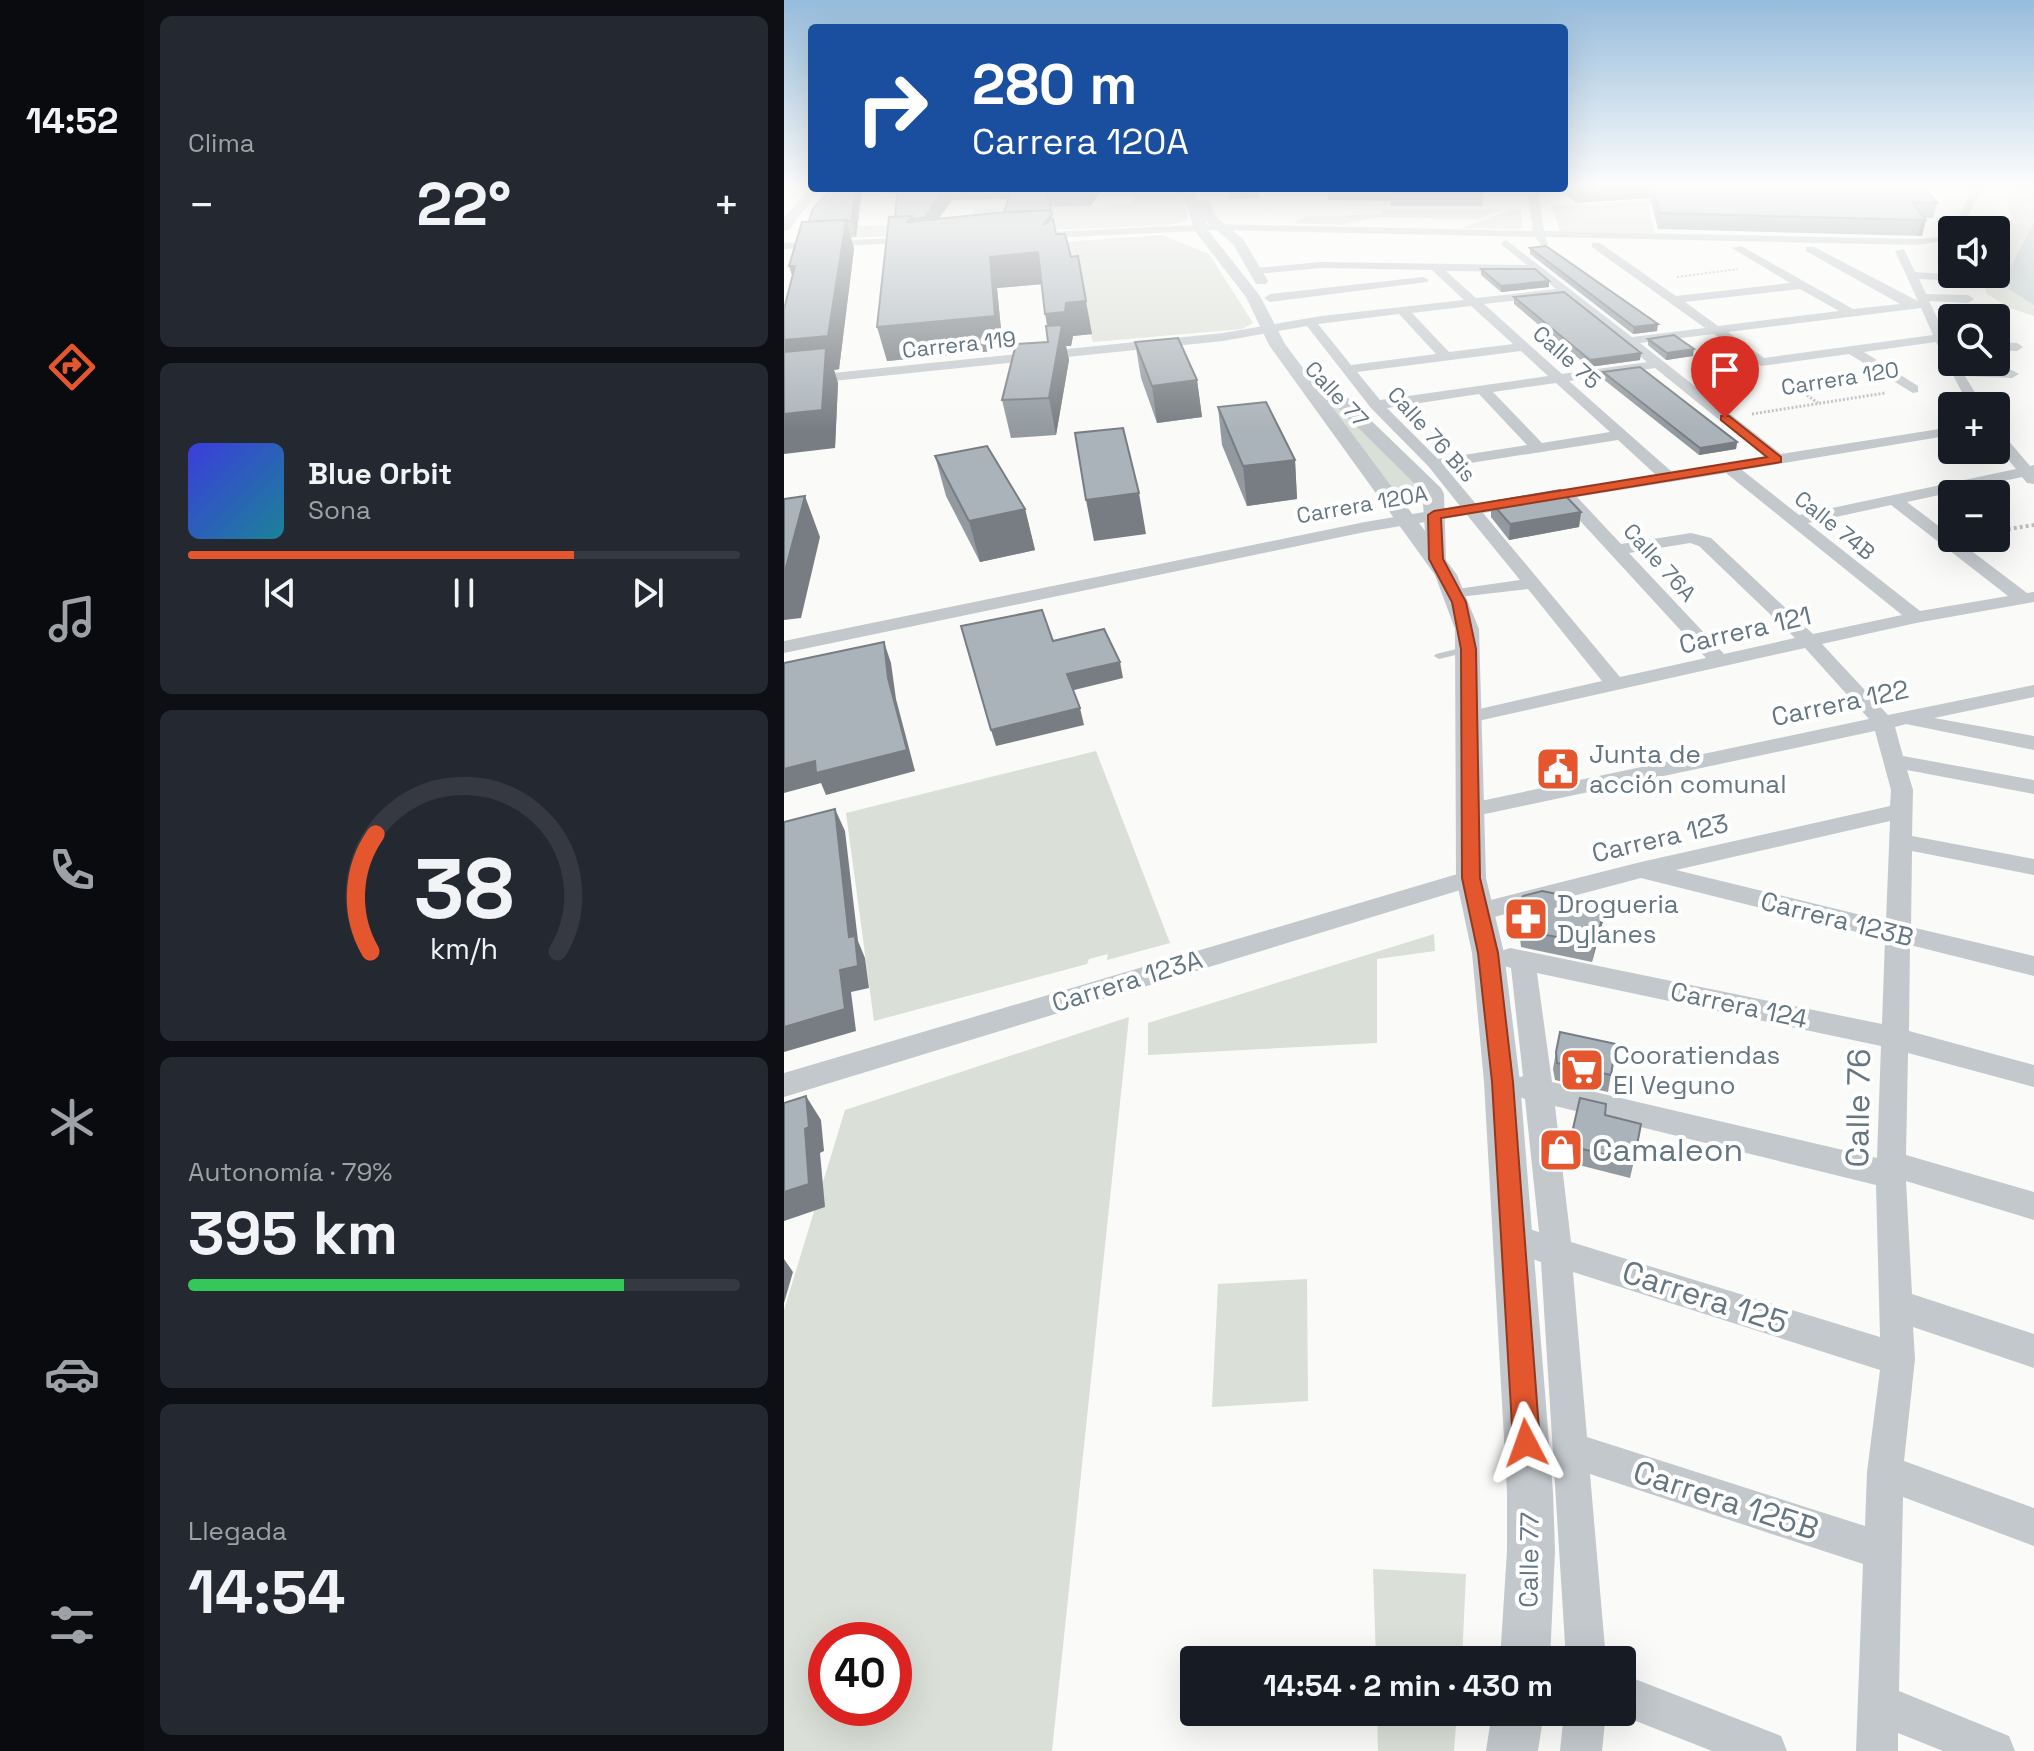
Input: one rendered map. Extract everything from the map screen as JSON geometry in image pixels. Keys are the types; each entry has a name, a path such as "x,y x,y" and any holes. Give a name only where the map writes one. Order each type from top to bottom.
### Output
{"street":[{"name":"Calle 77","path":"1237,268 1253,296 1311,370 1339,401 1431,488 1436,559"},
{"name":"Calle 77","path":"1252,268 1270,298 1277,328 1336,428 1436,559 1456,594 1467,629 1475,895 1506,957 1521,1086 1512,1238 1530,1492 1531,1551 1526,1646"},
{"path":"1255,271 1302,268"},
{"path":"1342,268 1361,288"},
{"path":"1375,268 1442,273 1538,269 1777,459"},
{"path":"1628,268 1761,362 1938,343"},
{"path":"1772,268 1851,313"},
{"path":"1849,268 1920,302"},
{"path":"1908,268 1920,302 1938,330"},
{"path":"1270,298 1361,288 1442,273"},
{"name":"Calle 75","path":"1442,273 1668,477"},
{"path":"1911,275 1938,277"},
{"path":"1674,300 1801,285"},
{"name":"Carrera 119","path":"784,382 1210,338 1310,322 1567,291"},
{"path":"1629,341 1920,302 1968,299"},
{"path":"1403,311 1446,357"},
{"path":"1931,318 1938,318"},
{"name":"Calle 76 Bis","path":"1310,322 1373,401 1428,457 1616,685"},
{"path":"1348,369 1523,347"},
{"path":"2010,347 2017,347"},
{"path":"1851,350 1913,389"},
{"path":"1339,401 1373,401 1483,390 1658,364"},
{"path":"1483,390 1538,448"},
{"name":"Carrera 120A","path":"784,647 1406,520 1938,433"},
{"path":"1397,454 1428,457 1538,448 1622,435"},
{"path":"2010,451 2031,474"},
{"name":"Calle 74B","path":"1728,467 1916,617"},
{"path":"1794,521 2031,474"},
{"name":"Calle 76A","path":"1565,494 1720,662"},
{"path":"1894,500 2029,598"},
{"name":"Calle 76","path":"1617,550 1691,538 1705,542 1891,721 1894,761 1902,790 1892,1169 1898,1359 1885,1472 1877,1751"},
{"path":"1456,594 1533,583"},
{"name":"Carrera 121","path":"1469,717 1916,617 2029,598"},
{"name":"Carrera 122","path":"1471,810 2034,691"},
{"path":"1891,721 2034,743"},
{"path":"1894,761 2034,787"},
{"name":"Carrera 123","path":"1475,895 1641,870 1901,811"},
{"path":"1900,841 2034,867"},
{"name":"Carrera 123B","path":"1641,870 2034,966"},
{"name":"Carrera 123A","path":"784,1085 1475,895"},
{"name":"Carrera 124","path":"1506,957 1895,1038 2034,1076"},
{"path":"1585,1646 1556,1250 1521,1086 1892,1169 2034,1206"},
{"name":"Carrera 125","path":"1512,1238 1898,1359"},
{"path":"1896,1305 2034,1351"},
{"name":"Carrera 125B","path":"1570,1449 1882,1551"},
{"path":"1885,1472 2034,1527"},
{"path":"1636,1700 1766,1751"},
{"path":"1877,1703 1994,1751"},
{"path":"1512,1751 1516,1726"},
{"path":"1581,1751 1584,1726"}],"lane":[{"path":"1439,656 1469,649"}],"path":[{"path":"1646,280 1745,268"},
{"path":"1761,362 1819,404"},
{"name":"Carrera 120","path":"1725,418 1913,389"},
{"path":"2010,529 2034,525"}],"shaded area":[{"path":"1070,268 1218,268 1253,323 1242,329 1093,342"},
{"path":"2010,268 2034,268 2034,316 2010,308 2010,304 2003,304 1987,294 1985,288 2010,288"},
{"path":"2010,268 2034,268 2034,305 2007,288 2010,288"},
{"path":"1317,388 1427,492 1415,498 1396,492"},
{"path":"1096,751 1170,943 1107,960 1108,954 1089,959 1087,964 874,1021 846,813"},
{"path":"1434,934 1435,951 1377,959 1377,1043 1148,1055 1148,1023"},
{"path":"1129,1017 1052,1751 784,1751 784,1310 845,1110"},
{"path":"1307,1279 1308,1401 1212,1407 1218,1284"},
{"path":"1373,1569 1466,1574 1463,1646 1376,1646"},
{"path":"1377,1726 1456,1726 1454,1751 1378,1751"}],"building":[{"path":"795,268 839,268 828,336 784,340 784,309"},
{"path":"883,268 991,268 995,316 877,327"},
{"path":"1040,268 1080,268 1086,301 1066,303 1065,312 1045,314"},
{"path":"1556,268 1577,268 1658,324 1634,327"},
{"path":"1481,269 1535,269 1549,281 1501,286"},
{"path":"1564,292 1641,353 1590,360 1514,297"},
{"path":"1062,325 1049,398 1002,400 1016,344 1048,342 1046,326"},
{"path":"1674,335 1694,349 1667,353 1648,339"},
{"path":"1178,338 1197,380 1152,386 1135,342"},
{"path":"826,348 822,410 784,414 784,352"},
{"path":"1640,367 1737,442 1700,448 1603,372"},
{"path":"1266,402 1295,460 1243,466 1218,407"},
{"path":"1123,428 1139,493 1086,500 1075,433"},
{"path":"987,446 1025,509 969,521 935,456"},
{"path":"1560,490 1581,512 1510,524 1491,502"},
{"path":"805,496 784,575 784,499"},
{"path":"1042,610 1053,641 1104,629 1120,662 1067,674 1080,708 991,730 961,626"},
{"path":"884,642 888,678 907,750 816,773 815,761 784,769 784,663"},
{"path":"835,809 849,937 855,936 858,966 840,970 845,1009 784,1027 784,822"},
{"path":"1542,891 1606,904 1595,945 1523,930 1519,902 1523,896"},
{"path":"1560,1032 1616,1044 1611,1075 1557,1063"},
{"path":"806,1096 809,1184 784,1192 784,1103"},
{"path":"1580,1098 1606,1104 1605,1115 1641,1124 1634,1161 1569,1146"}],"place":[{"name":"Junta de acción comunal","path":"1558,769"},
{"name":"Drogueria Dylanes","path":"1526,919"},
{"name":"Cooratiendas El Veguno","path":"1582,1070"},
{"name":"Camaleon","path":"1561,1150"}],"route":[{"path":"1526,1443 1502,1082 1488,953 1471,878 1469,649 1459,602 1436,559 1434,515 1777,459 1725,418"}]}
